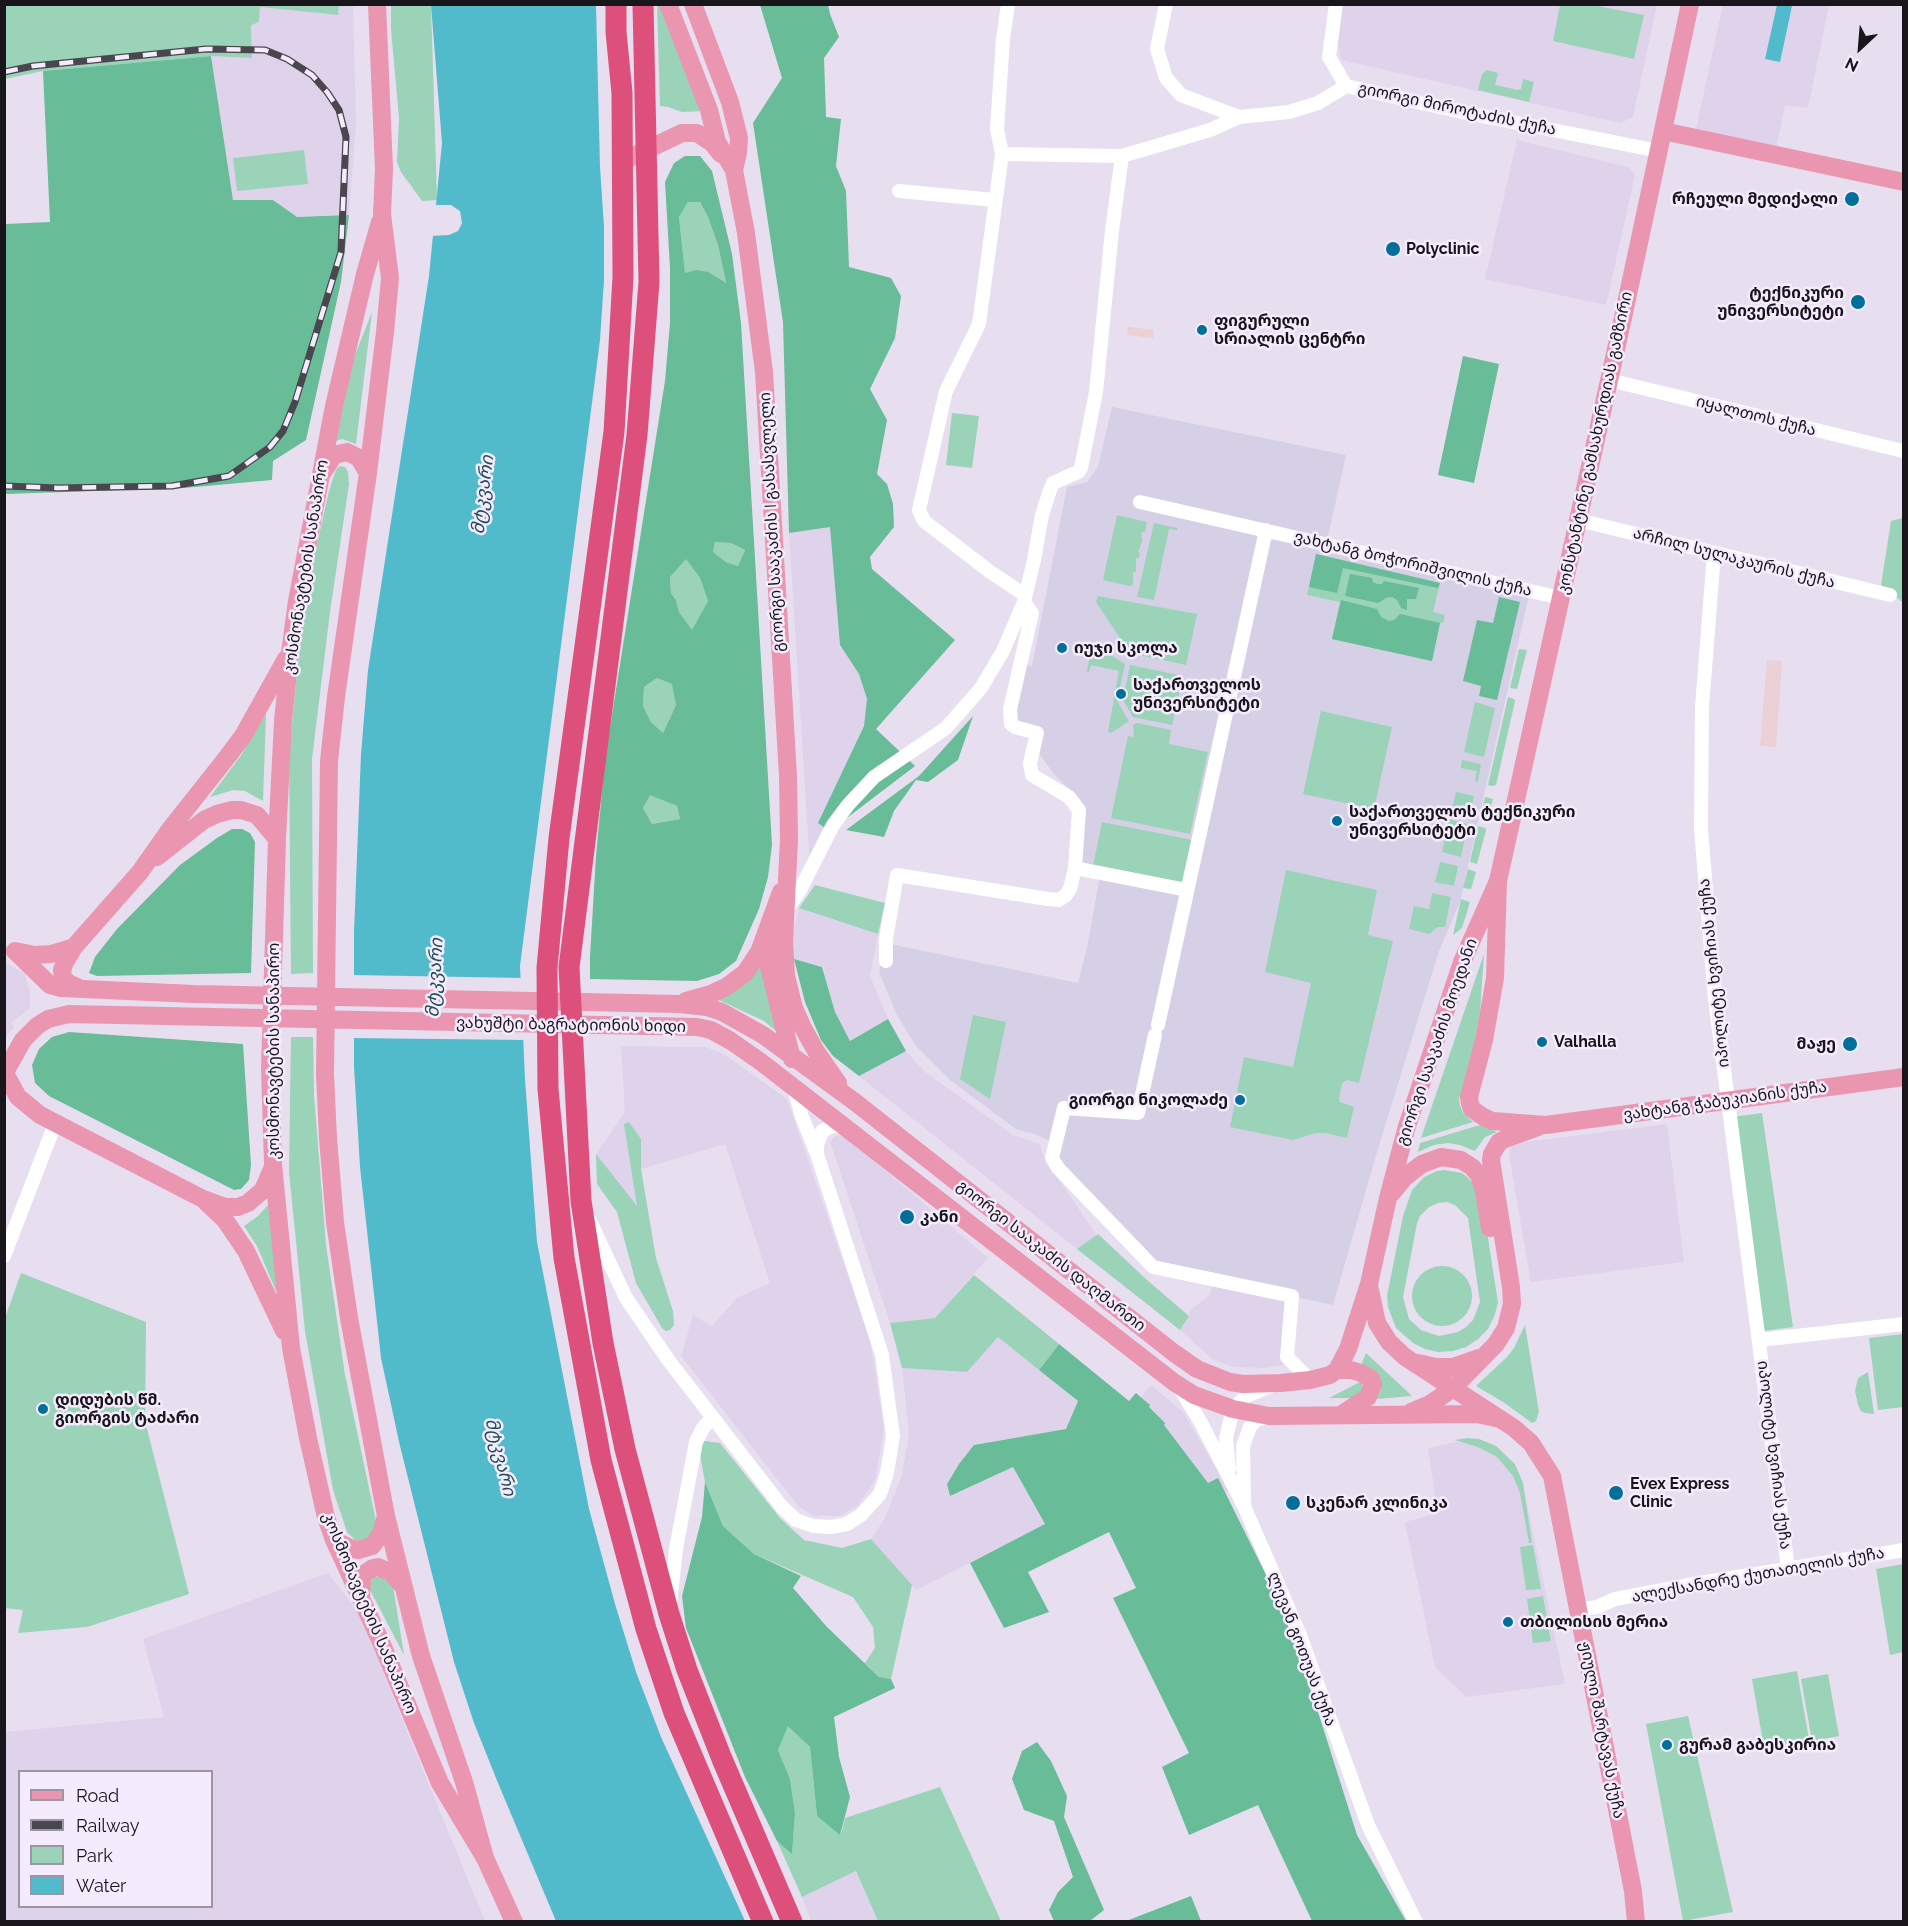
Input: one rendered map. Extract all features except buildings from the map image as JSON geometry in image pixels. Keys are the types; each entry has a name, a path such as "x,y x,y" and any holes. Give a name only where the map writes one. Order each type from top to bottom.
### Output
{"highway":[{"path":"616,4 616,32 622,93 623,277 614,432 559,838 547,968 548,1089 564,1258 601,1460 646,1629 674,1713 763,1922"},
{"path":"643,4 649,282 637,435 568,967 581,1201 603,1343 625,1449 669,1614 687,1670 722,1760 792,1922"}],"main road":[{"name":"კოსმონავტების სანაპირო","path":"377,4 384,169 382,214 390,278 386,332 329,761 325,1074 328,1138 336,1222 363,1399 386,1516 422,1656 465,1782 485,1858"},
{"name":"გიორგი სააკაძის I გასასვლელი","path":"668,4 709,110 717,141 734,170 746,233 764,372 788,776 789,839 784,941 786,976 794,1008 817,1053 827,1070 855,1102"},
{"name":"გიორგი სააკაძის I გასასვლელი","path":"693,4 730,102 739,138 734,170"},
{"name":"კონსტანტინე გამსახურდიას გამზირი","path":"1498,881 1690,4"},
{"path":"1663,131 1904,182"},
{"path":"621,162 682,133 697,134 712,143 734,170"},
{"name":"კოსმონავტების სანაპირო","path":"382,214 365,274 319,477 290,652 283,721 277,839 270,1068 273,1164 291,1348 317,1485 334,1540 381,1641 440,1783 485,1858 514,1922"},
{"path":"319,477 334,455 340,452 353,454 359,458 368,473"},
{"path":"82,989 68,983 63,977 62,970 74,947 140,872 166,834 238,743 290,652"},
{"path":"140,872 204,820 217,814 249,811 265,822 277,839"},
{"name":"გიორგი სააკაძის I გასასვლელი","path":"691,1003 726,987 745,973 759,952 786,876"},
{"name":"გიორგი სააკაძის მოედანი","path":"1498,881 1495,978 1470,1104 1477,1113 1492,1121 1546,1125"},
{"name":"გიორგი სააკაძის მოედანი","path":"1337,1370 1348,1349 1369,1284 1407,1126 1462,962 1498,881"},
{"name":"გიორგი სააკაძის I გასასვლელი","path":"767,932 769,967 790,1055"},
{"path":"10,949 35,955 51,954 74,947"},
{"name":"ვახუშტი ბაგრატიონის ხიდი","path":"10,949 50,985 82,989 194,994 691,1003"},
{"name":"გიორგი სააკაძის დაღმართი","path":"691,1003 722,1012 747,1024 855,1102 1189,1363 1207,1374 1243,1384 1281,1383 1321,1378 1337,1370"},
{"name":"ვახუშტი ბაგრატიონის ხიდი","path":"5,1073 23,1040 37,1026 59,1015 697,1027"},
{"name":"გიორგი სააკაძის დაღმართი","path":"697,1027 711,1030 731,1041 820,1107 1175,1383 1203,1399 1233,1409 1269,1416 1342,1414"},
{"name":"გიორგი სააკაძის დაღმართი","path":"790,1055 800,1082 820,1107"},
{"path":"5,1073 18,1097 40,1115 203,1199 225,1207 238,1207 248,1203 263,1190 273,1164"},
{"name":"ვახტანგ ჭაბუკიანის ქუჩა","path":"1546,1125 1904,1077"},
{"path":"1399,1416 1430,1404 1452,1389 1501,1337 1511,1317 1512,1304 1510,1274 1491,1160 1492,1154 1499,1142 1505,1138 1546,1125"},
{"path":"1388,1198 1405,1177 1422,1164 1441,1157 1461,1160 1479,1175 1484,1191 1494,1251 1510,1274"},
{"path":"203,1199 225,1220 246,1251 291,1348"},
{"name":"გიორგი სააკაძის მოედანი","path":"1369,1284 1374,1311 1382,1332 1398,1351 1500,1419"},
{"path":"1413,1362 1436,1367 1453,1367 1485,1355"},
{"path":"1337,1370 1352,1370 1361,1373 1371,1379 1373,1384 1368,1397 1342,1414"},
{"path":"1342,1414 1399,1416 1477,1414 1500,1419"},
{"name":"ჟიული შარტავას ქუჩა","path":"1500,1419 1531,1443 1552,1476 1633,1891 1636,1922"},
{"path":"334,1540 358,1550 372,1546 381,1534 386,1516"},
{"path":"361,1601 364,1574 373,1568 378,1567 390,1572 403,1586"},
{"path":"1633,1891 1642,1922"}],"street":[{"path":"886,961 886,939 897,875 1059,900 1070,889 1075,868 1079,810 1069,797 1032,775 1030,763 1037,733 1011,724 1010,709 1032,613 1024,599 924,521 919,510 946,392 979,324 1002,153 997,129 1003,39 1008,4"},
{"path":"1166,4 1157,49 1166,78 1181,95 1239,117"},
{"path":"1336,4 1329,57 1346,86"},
{"name":"გიორგი მიროტაძის ქუჩა","path":"1002,153 1122,156 1210,130 1239,117 1289,112 1318,103 1346,86 1462,112 1659,151"},
{"path":"786,912 800,890 833,825 848,805 879,772 946,728 981,688 1003,651 1024,599 1042,515 1050,490 1053,483 1078,472 1081,468 1096,392 1122,156"},
{"path":"899,191 994,201"},
{"name":"იყალთოს ქუჩა","path":"1609,380 1903,451"},
{"name":"ვახტანგ ბოჭორიშვილის ქუჩა","path":"1140,502 1561,598"},
{"name":"არჩილ სულაკაურის ქუჩა","path":"1578,520 1890,595"},
{"path":"1266,530 1138,1113 1064,1108 1052,1158 1058,1168 1153,1267 1292,1296 1287,1357 1310,1380"},
{"name":"იპოლიტე ხვიჩიას ქუჩა","path":"1714,553 1702,696 1701,830 1715,999 1788,1569"},
{"path":"1075,868 1187,890"},
{"path":"581,1201 626,1298 669,1361 775,1499 796,1520 813,1526 831,1527 847,1524 861,1515 880,1494 887,1473 893,1436 882,1354 794,1088"},
{"path":"4,1256 56,1124"},
{"path":"817,1154 822,1131 832,1126 844,1126"},
{"path":"1760,1340 1904,1324"},
{"name":"ლევან გოთუას ქუჩა","path":"1175,1383 1190,1403 1244,1506 1300,1635 1368,1825 1416,1922"},
{"path":"1231,1480 1226,1438 1233,1409 1246,1396 1281,1383"},
{"path":"1244,1506 1243,1446 1250,1427 1256,1420 1269,1416"},
{"path":"669,1614 676,1549 696,1442 703,1428 712,1418"},
{"name":"ალექსანდრე ქუთათელის ქუჩა","path":"1578,1610 1597,1607 1615,1599 1904,1550"}],"shaded area":[{"path":"339,5 353,5 356,123 349,215 297,217 273,200 233,200 211,56 252,57 251,25 260,7 338,15"},
{"path":"1340,5 1657,5 1633,117 1620,123 1341,60 1336,31"},
{"path":"1723,5 1829,5 1808,108 1785,105 1776,148 1696,129"},
{"path":"1517,140 1628,167 1635,175 1606,305 1485,279"},
{"path":"1128,327 1154,330 1153,338 1127,335"},
{"name":"საქართველოს ტექნიკური უნივერსიტეტი","path":"1112,407 1346,455 1325,550 1529,595 1460,902 1439,951 1333,1305 1159,1268 1057,1160 1048,1140 1016,1129 950,1080 916,1046 897,1015 879,972 885,943 1078,983 1087,948 1101,870 1079,865 1075,796 1054,774 1015,721 1026,665 1032,666 1067,487 1087,482 1098,467"},
{"path":"830,527 840,645 859,674 867,699 864,726 818,823 832,833 810,866 789,533"},
{"path":"1767,660 1782,661 1776,747 1760,746"},
{"path":"799,908 878,934 870,976 888,1019 850,1041 834,1012 823,967 794,959 790,943"},
{"path":"5,962 25,974 30,992 30,1008 11,1023 14,1027 5,1038"},
{"path":"621,1046 706,1047 725,1055 787,1099 870,1340 884,1429 875,1480 858,1505 840,1516 814,1516 799,1507 681,1356 693,1315 712,1326 737,1298 770,1283 725,1144 641,1169 641,1139 637,1208 596,1154 625,1112"},
{"path":"906,1051 925,1072 1013,1135 1040,1144 1049,1165 1097,1236 1077,1249 859,1076"},
{"path":"1667,1124 1684,1262 1531,1282 1509,1155 1510,1147 1526,1142"},
{"path":"837,1135 845,1136 988,1258 935,1318 890,1323 830,1141"},
{"path":"1213,1279 1292,1296 1292,1363 1264,1368 1234,1367 1212,1359 1180,1330 1190,1310 1210,1295"},
{"path":"998,1337 1078,1401 1066,1429 974,1445 947,1483 950,1496 1013,1467 1045,1525 916,1590 871,1539 885,1518 902,1475 909,1433 902,1368 966,1372"},
{"path":"1151,1385 1183,1412 1230,1491 1210,1501 1134,1405"},
{"path":"1467,1440 1499,1453 1523,1485 1565,1684 1466,1697 1435,1667 1405,1522 1438,1513 1428,1448"},
{"path":"328,1573 364,1620 399,1712 485,1921 5,1922 5,1732 164,1717 143,1639"},
{"path":"856,1871 878,1921 811,1921 802,1897"}],"green space":[{"path":"4,5 339,5 338,15 260,7 259,22 251,25 252,58 211,56 43,71 5,79"},
{"path":"391,5 431,5 437,200 422,201 401,172 397,162 399,118"},
{"path":"657,5 661,5 704,111 682,112 660,106"},
{"path":"760,5 828,5 839,37 824,58 826,117 841,119 836,166 846,191 849,267 891,278 901,296 895,338 870,389 887,420 877,474 887,484 893,504 894,527 870,557 872,569 955,640 876,729 915,766 839,824 832,833 818,823 864,726 867,699 859,674 840,645 830,527 789,533 783,322 753,123 782,78"},
{"path":"1560,5 1592,5 1644,15 1634,59 1553,41"},
{"path":"211,56 233,200 273,200 297,217 349,215 341,282 306,440 273,461 272,480 184,488 5,494 5,224 50,222 43,71"},
{"path":"1487,70 1498,73 1495,85 1518,90 1521,89 1523,79 1534,82 1529,102 1478,90 1482,74"},
{"path":"304,150 308,184 237,191 233,158"},
{"path":"685,156 700,156 712,171 732,254 741,323 772,845 768,877 759,909 736,961 719,974 697,981 590,979 596,856 605,759 665,381 670,323 670,268 665,182 674,163","holes":["688,202 700,202 718,245 726,283 708,272 696,270 685,273 679,217","715,542 731,543 745,550 738,566 726,562 713,552","686,559 700,578 708,601 692,630 679,612 676,600 671,593 670,577","657,678 672,684 676,705 663,733 651,722 643,706 644,687","650,795 677,806 680,819 652,824 643,808"]},
{"path":"688,202 700,202 708,217 718,245 726,284 685,274 679,217"},
{"path":"372,312 356,444 342,439 336,441 351,365"},
{"path":"1463,356 1499,364 1474,483 1438,475"},
{"path":"952,413 979,416 972,468 946,465"},
{"path":"340,466 345,467 348,472 349,484 312,759 313,973 291,974 289,756 297,672 307,588 329,491 336,469"},
{"path":"1117,515 1147,522 1145,532 1142,532 1139,558 1136,558 1133,585 1130,586 1103,580"},
{"path":"1903,518 1903,601 1901,601 1881,585 1891,521"},
{"path":"1154,523 1177,528 1177,530 1169,529 1154,600 1137,597"},
{"path":"715,542 731,543 745,550 738,566 726,562 713,552"},
{"path":"1316,554 1440,583 1433,612 1445,615 1443,623 1440,623 1432,661 1332,639 1340,602 1307,595"},
{"path":"1316,554 1440,583 1438,588 1343,568 1337,593 1309,587"},
{"path":"686,558 700,578 708,601 692,631 679,612 676,600 671,593 670,577"},
{"path":"1350,574 1372,578 1377,584 1382,584 1384,581 1419,588 1416,599 1407,599 1407,610 1401,608 1397,600 1392,597 1378,603 1345,596"},
{"path":"1098,596 1197,614 1186,665 1130,653 1096,602"},
{"path":"1499,597 1520,602 1497,700 1479,696 1481,686 1463,681 1477,620 1493,623"},
{"path":"1341,600 1377,609 1381,617 1389,621 1394,620 1400,614 1440,623 1432,661 1332,639"},
{"path":"1092,643 1125,664 1117,701 1129,721 1111,733 1108,732 1119,671 1091,665 1089,672 1087,671"},
{"path":"1519,649 1527,650 1517,689 1510,688"},
{"path":"1130,665 1183,676 1172,725 1133,717 1123,700"},
{"path":"657,678 673,684 676,705 663,733 651,722 643,706 644,687"},
{"path":"1508,697 1515,701 1496,785 1492,786 1488,785"},
{"path":"1475,702 1495,708 1484,757 1464,752"},
{"path":"1321,711 1392,727 1374,809 1303,794"},
{"path":"266,713 263,801 245,791 233,790 210,797 242,754"},
{"path":"973,716 958,760 928,782 916,780 894,811 884,837 846,830 919,776"},
{"path":"1137,723 1171,730 1169,744 1208,752 1190,834 1111,818 1128,736 1134,737 1133,725"},
{"path":"1462,760 1481,764 1478,782 1475,781 1477,771 1461,768"},
{"path":"1456,792 1474,796 1469,818 1451,814"},
{"path":"649,794 677,806 680,819 652,824 643,808"},
{"path":"1485,797 1493,799 1487,820 1480,818"},
{"path":"1449,819 1468,824 1461,857 1442,852"},
{"path":"1102,822 1193,840 1184,884 1093,866"},
{"path":"1478,826 1486,830 1477,864 1470,862"},
{"path":"232,829 242,829 250,833 255,842 251,973 97,976 89,973 95,957 117,929 180,865"},
{"path":"1440,862 1458,866 1454,886 1435,882"},
{"path":"1468,869 1476,872 1471,889 1463,888"},
{"path":"1286,870 1377,890 1368,935 1393,941 1359,1083 1347,1080 1342,1083 1340,1102 1354,1107 1347,1138 1315,1133 1293,1140 1230,1127 1244,1057 1293,1067 1311,983 1265,972"},
{"path":"815,885 885,903 878,934 799,908"},
{"path":"1432,893 1451,897 1445,927 1438,927 1429,934 1409,929 1414,906 1429,909"},
{"path":"1461,899 1470,902 1462,928 1453,935"},
{"path":"1484,954 1480,1012 1470,1067 1459,1099 1464,1114 1473,1122 1421,1138"},
{"path":"794,959 822,967 835,1012 850,1041 888,1019 906,1051 859,1076 833,1056 821,1040 805,1002"},
{"path":"762,962 782,1036 764,1021 717,999"},
{"path":"973,1015 1006,1022 990,1099 960,1079"},
{"path":"69,1032 243,1044 251,1165 249,1180 241,1189 234,1190 49,1096 35,1083 32,1065 39,1049 52,1037"},
{"path":"291,1037 313,1037 314,1095 326,1245 345,1375 376,1521 371,1538 359,1541 347,1532 333,1490 305,1331 289,1172"},
{"path":"1762,1113 1793,1327 1763,1331 1733,1117"},
{"path":"629,1122 641,1139 641,1169 656,1258 673,1311 674,1325 666,1331 662,1328 636,1283 617,1212 597,1184 596,1154 637,1206 624,1124"},
{"path":"1480,1125 1497,1132 1485,1137 1475,1151 1448,1143 1434,1145 1418,1152 1420,1143"},
{"path":"1437,1171 1462,1173 1472,1182 1482,1199 1498,1303 1488,1329 1478,1339 1466,1347 1438,1352 1413,1343 1396,1328 1388,1307 1387,1296 1403,1216 1412,1190 1424,1177","holes":["1447,1202 1455,1205 1468,1218 1480,1302 1473,1320 1466,1327 1458,1332 1439,1336 1421,1330 1409,1319 1403,1297 1420,1216 1429,1207 1438,1203"]},
{"path":"270,1203 276,1291 257,1246 244,1226"},
{"path":"1098,1234 1189,1316 1180,1330 1077,1249"},
{"path":"1442,1266 1459,1271 1467,1279 1472,1296 1467,1313 1459,1321 1442,1326 1425,1321 1417,1313 1412,1296 1417,1279 1425,1271"},
{"path":"21,1273 146,1322 145,1421 189,1594 87,1627 18,1633 23,1610 4,1608 4,1321"},
{"path":"974,1275 1059,1344 1039,1370 998,1337 967,1372 902,1368 890,1323 935,1318"},
{"path":"1525,1325 1539,1412 1536,1421 1532,1423 1476,1386 1507,1357"},
{"path":"1903,1334 1903,1407 1878,1410 1869,1338"},
{"path":"1059,1344 1129,1401 1136,1393 1165,1423 1164,1425 1208,1483 1218,1478 1280,1603 1357,1835 1406,1921 1312,1921 1258,1805 1189,1835 1162,1767 1189,1753 1113,1598 1136,1588 1109,1532 1028,1572 1049,1612 1004,1628 970,1563 1045,1524 1013,1467 950,1496 947,1484 974,1445 1066,1429 1078,1401 1039,1370"},
{"path":"1366,1353 1412,1396 1377,1399 1381,1381 1361,1365"},
{"path":"1868,1372 1874,1414 1861,1411 1855,1391 1858,1378"},
{"path":"1360,1382 1365,1388 1356,1398 1329,1398"},
{"path":"1479,1439 1496,1446 1515,1464 1523,1483 1532,1543 1529,1543 1520,1493 1513,1476 1497,1457 1478,1447 1455,1440"},
{"path":"704,1441 720,1443 780,1518 804,1540 842,1548 871,1539 912,1585 891,1679 879,1677 865,1663 875,1648 873,1627 853,1597 754,1554 723,1526 705,1482 699,1449"},
{"path":"705,1482 723,1526 754,1554 801,1576 793,1588 827,1627 879,1677 891,1679 895,1688 834,1717 839,1757 850,1797 840,1835 817,1816 810,1747 788,1726 778,1750 790,1779 795,1813 792,1854 777,1841 745,1777 686,1628 682,1596 702,1517"},
{"path":"1533,1545 1541,1589 1526,1590 1520,1547"},
{"path":"1903,1564 1903,1652 1890,1655 1876,1569"},
{"path":"380,1576 393,1586 404,1655 370,1590 369,1583"},
{"path":"1543,1596 1551,1641 1533,1643 1527,1599"},
{"path":"1797,1671 1810,1745 1765,1753 1752,1679"},
{"path":"1828,1674 1839,1736 1812,1741 1801,1679"},
{"path":"1688,1716 1733,1912 1683,1921 1646,1724"},
{"path":"788,1725 810,1747 817,1816 841,1834 845,1818 940,1787 1001,1921 878,1921 856,1871 802,1897 777,1841 792,1853 795,1813 790,1779 778,1750"},
{"path":"1037,1742 1051,1761 1067,1796 1064,1817 1104,1910 1090,1921 1054,1921 1049,1910 1058,1892 1073,1877 1054,1821 1024,1810 1012,1779 1022,1751"},
{"path":"1191,1896 1201,1921 1126,1921"}],"water":[{"name":"მტკვარი","path":"431,5 596,5 600,167 604,227 604,280 600,340 520,966 525,1079 537,1242 589,1509 615,1604 636,1672 661,1737 745,1921 556,1921 474,1723 454,1662 400,1446 381,1358 360,1167 354,1066 354,933 361,754 368,670 429,276 442,143"},
{"path":"1777,5 1792,6 1780,62 1765,59"}],"pier":[{"path":"433,205 451,205 460,211 462,223 458,231 449,235 430,236"},
{"path":"351,975 524,978 526,1040 351,1038"}],"railway":[{"path":"4,72 33,66 206,49 265,50 287,59 312,75 339,110 346,137 341,252 295,402 283,431 270,447 229,476 172,486 58,488 4,486"}],"place":[{"name":"რჩეული მედიქალი","path":"1852,199"},
{"name":"Polyclinic","path":"1393,249"},
{"name":"ტექნიკური უნივერსიტეტი","path":"1858,302"},
{"name":"ფიგურული სრიალის ცენტრი","path":"1202,330"},
{"name":"იუჯი სკოლა","path":"1062,648"},
{"name":"საქართველოს უნივერსიტეტი","path":"1121,694"},
{"name":"საქართველოს ტექნიკური უნივერსიტეტი","path":"1337,821"},
{"name":"Valhalla","path":"1542,1042"},
{"name":"მაჟე","path":"1850,1044"},
{"name":"გიორგი ნიკოლაძე","path":"1240,1100"},
{"name":"კანი","path":"907,1217"},
{"name":"დიდუბის წმ. გიორგის ტაძარი","path":"43,1409"},
{"name":"Evex Express Clinic","path":"1616,1493"},
{"name":"სკენარ კლინიკა","path":"1293,1503"},
{"name":"თბილისის მერია","path":"1508,1622"},
{"name":"გურამ გაბესკირია","path":"1667,1745"}]}
